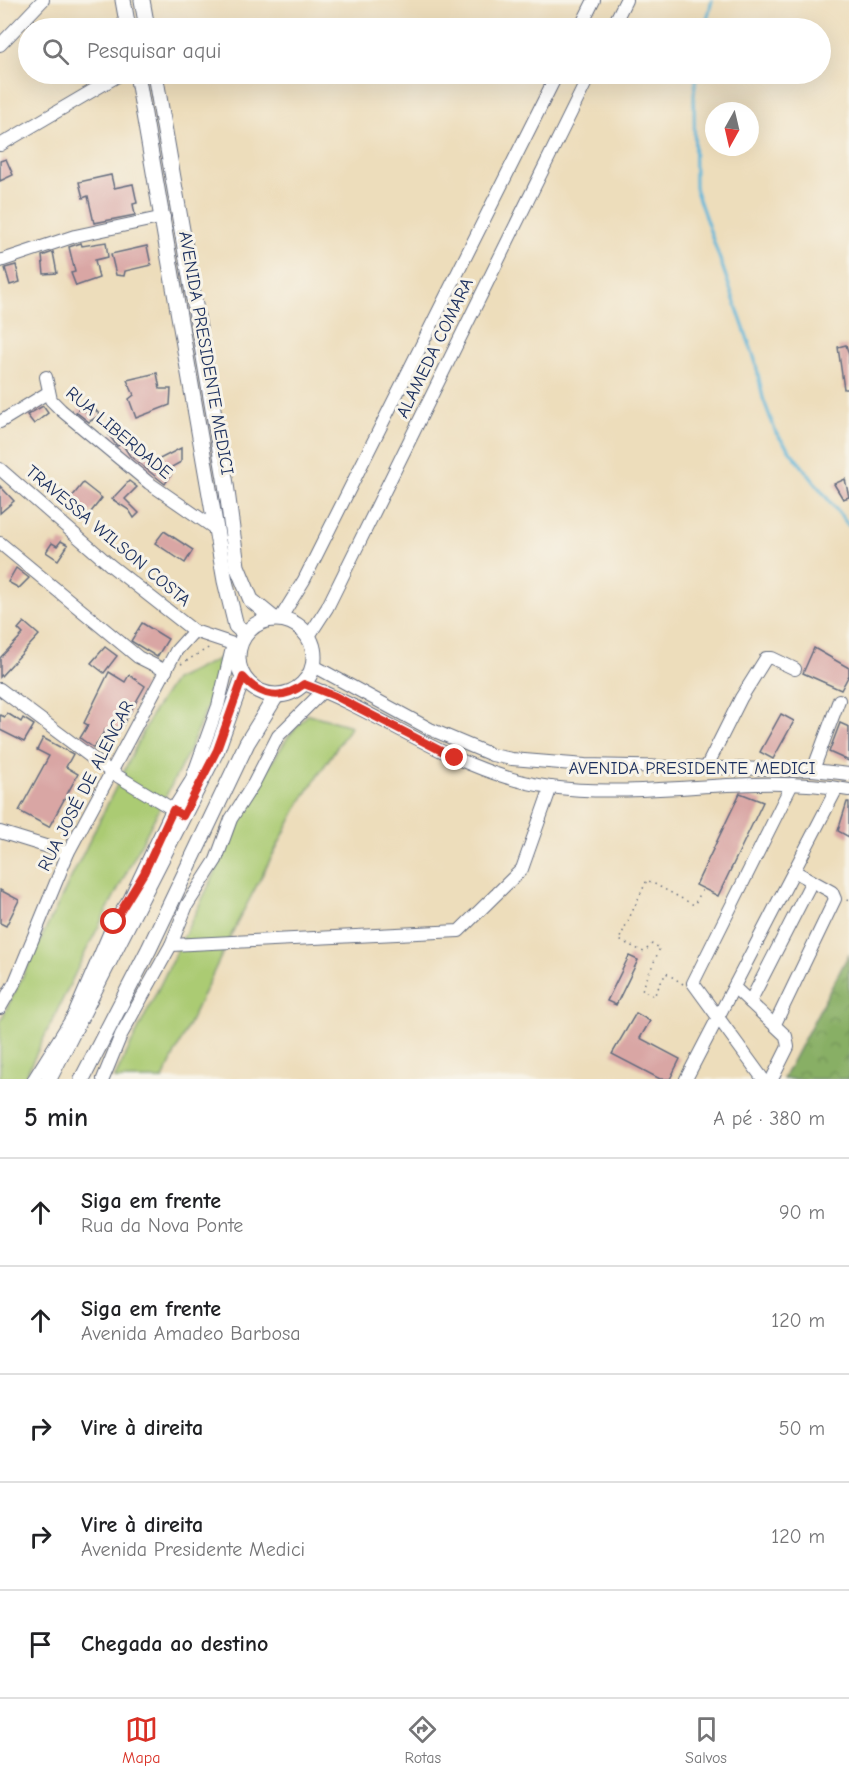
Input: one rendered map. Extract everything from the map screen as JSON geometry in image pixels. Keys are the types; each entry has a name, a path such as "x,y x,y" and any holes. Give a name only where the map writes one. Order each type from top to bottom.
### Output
{"main road":[{"path":"123,0 126,18"},
{"path":"142,0 145,18"},
{"name":"AVENIDA PRESIDENTE MEDICI","path":"139,84 232,614 239,642"},
{"name":"AVENIDA PRESIDENTE MEDICI","path":"157,84 226,484 237,566 251,600 277,619"},
{"path":"277,619 302,628 309,636 314,646 314,666 304,684 296,690 276,696 258,690 243,677 238,665 239,642 255,625 277,619"},
{"path":"50,1079 178,813 217,750 243,677"},
{"path":"82,1079 149,949 247,743 276,696"}],"street":[{"path":"26,18 43,0"},
{"path":"585,18 594,0"},
{"path":"617,18 626,0"},
{"path":"0,45 18,26"},
{"path":"0,145 104,84"},
{"name":"ALAMEDA COMARA","path":"277,619 304,580 552,84"},
{"name":"ALAMEDA COMARA","path":"309,636 345,570 585,84"},
{"path":"0,261 75,236 164,217"},
{"path":"46,377 49,392"},
{"name":"RUA LIBERDADE","path":"0,422 49,392 52,401 61,410 149,483 217,530"},
{"name":"TRAVESSA WILSON COSTA","path":"0,469 110,565 194,631"},
{"path":"0,543 138,657 167,669"},
{"path":"34,1079 74,1015 102,946 178,813 218,706 239,642 221,640 194,631"},
{"name":"RUA JOSÉ DE ALENCAR","path":"0,1008 15,982 68,853 176,651 194,631"},
{"path":"706,768 741,698 766,658 772,658 795,669"},
{"name":"AVENIDA PRESIDENTE MEDICI","path":"314,666 430,729 492,754 561,764 813,770 849,774"},
{"name":"AVENIDA PRESIDENTE MEDICI","path":"304,684 323,691 455,758 502,776 551,787 654,791 792,784 843,789"},
{"path":"0,689 111,772 178,813"},
{"path":"103,1079 121,1035 171,945 187,905 216,860 231,819 254,783 278,736 323,691"},
{"path":"813,770 839,700"},
{"path":"763,1079 695,988 694,979 792,784"},
{"path":"171,945 459,931 522,869 551,787"},
{"path":"686,1079 794,871 843,789"},
{"path":"0,832 68,853"},
{"path":"775,1024 835,899 832,892 794,871"},
{"path":"750,1002 812,881"},
{"path":"735,988 786,1036 788,1047 772,1079"}],"path":[{"path":"167,669 185,663 221,640"},
{"path":"694,979 684,985 666,973 654,996 642,990 660,948 652,944 644,952 619,940 647,880 694,905 703,889"},
{"path":"847,901 849,897"}],"green space":[{"path":"229,654 189,751 87,949 24,1079 0,1079 0,1022 153,712 174,680"},
{"path":"308,714 351,726 301,801 235,927 163,1079 114,1079 261,779 288,737"},
{"path":"849,954 849,1079 783,1079"}],"building":[{"path":"6,159 13,175 0,181 0,161"},
{"path":"111,175 114,188 133,184 137,203 133,204 135,215 94,223 88,196 83,198 79,182"},
{"path":"106,242 108,257 95,260 99,278 76,286 71,273 75,272 69,247 81,243 82,246"},
{"path":"147,246 151,265 125,271 124,276 116,275 111,254"},
{"path":"53,252 57,273 44,274 42,256"},
{"path":"16,265 20,282 10,285 5,268"},
{"path":"846,345 849,355 849,389 844,389 838,347"},
{"path":"157,373 160,389 171,389 170,405 136,418 129,399 134,395 127,380"},
{"path":"43,406 48,413 34,424 27,415"},
{"path":"92,406 100,415 89,422 76,412 80,407 85,411"},
{"path":"122,429 131,447 141,442 154,462 181,448 181,462 168,469 171,475 165,484 130,456 122,444 117,446 109,435"},
{"path":"845,479 849,497 843,499 834,484"},
{"path":"129,481 137,487 125,499 139,513 134,518 129,510 112,499"},
{"path":"83,483 102,498 87,517 68,502"},
{"path":"0,486 14,501 0,513"},
{"path":"164,531 193,550 185,563 155,543"},
{"path":"61,541 68,545 58,560 46,552 52,543 57,546"},
{"path":"16,568 29,578 19,588 8,582"},
{"path":"24,622 39,635 0,677 0,658 23,634 18,629"},
{"path":"142,623 168,639 157,657 131,641"},
{"path":"105,647 117,656 104,673 91,663"},
{"path":"814,648 849,668 849,675 841,690 803,673"},
{"path":"109,672 125,682 129,675 145,686 116,737 105,730 94,748 80,738 88,725 84,723"},
{"path":"7,713 21,722 23,718 34,725 24,742 0,730 0,715 5,717"},
{"path":"781,714 794,721 773,759 760,752"},
{"path":"840,723 849,727 849,761 829,752"},
{"path":"43,738 73,754 66,767 78,774 49,827 19,811 49,756 37,750"},
{"path":"740,793 763,802 718,896 696,885"},
{"path":"847,802 849,802 849,837 838,831"},
{"path":"0,890 19,900 6,926 0,923"},
{"path":"629,956 638,960 616,1005 607,1001"},
{"path":"636,1013 650,1021 640,1038 680,1059 670,1079 660,1079 612,1054"}],"waterway":[{"path":"708,18 712,0"},
{"path":"695,84 695,188 755,360 763,398 776,433 849,526"}],"route":[{"path":"114,922 144,873 169,816 173,810 183,816 217,750 243,677 252,687 276,696 296,690 304,684 335,696 455,758"}]}
